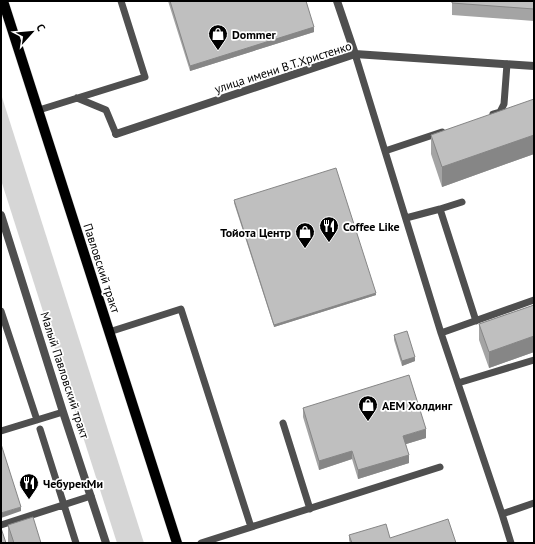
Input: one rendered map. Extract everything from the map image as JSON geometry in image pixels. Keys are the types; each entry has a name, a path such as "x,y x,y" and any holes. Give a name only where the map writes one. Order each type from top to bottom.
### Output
{"main road":[{"name":"Павловский тракт","path":"4,1 69,209 177,543"}],"street":[{"path":"338,1 355,54"},
{"name":"улица имени В.Т.Христенко","path":"116,134 355,54 534,66"},
{"name":"Малый Павловский тракт","path":"1,215 106,543"}],"lane":[{"path":"39,110 145,77 121,1"},
{"path":"355,54 442,333 511,543"},
{"path":"485,117 500,112 504,104 507,64"},
{"path":"77,98 106,110 116,134"},
{"path":"385,151 449,129"},
{"path":"406,218 440,210 462,202"},
{"path":"440,210 476,321"},
{"path":"442,333 534,300"},
{"path":"109,332 182,309 251,527"},
{"path":"1,311 37,420"},
{"path":"458,383 534,360"},
{"path":"1,431 63,412"},
{"path":"283,423 310,508"},
{"path":"40,429 76,543"},
{"path":"201,543 440,467"},
{"path":"1,526 91,496"},
{"path":"502,514 534,504"}],"shaded area":[{"path":"1,94 144,543 117,543 1,180"}],"building":[{"name":"Dommer","path":"170,1 306,1 314,27 190,66"},
{"path":"452,1 534,1 534,9 452,3"},
{"path":"534,99 534,135 442,167 431,135"},
{"name":"Тойота Центр","path":"336,168 376,293 274,325 234,200"},
{"path":"534,305 534,336 489,352 479,324"},
{"path":"407,331 415,357 402,361 394,335"},
{"path":"409,375 426,429 403,436 409,455 358,470 352,451 319,461 303,408"},
{"path":"1,444 21,507 1,513"},
{"path":"33,517 41,543 14,543 8,525"},
{"path":"448,519 456,543 352,543 349,535 386,524 390,538"},
{"path":"1,528 6,543 1,543"}],"place":[{"name":"Dommer","path":"218,51"},
{"name":"Coffee Like","path":"329,243"},
{"name":"Тойота Центр","path":"305,249"},
{"name":"АЕМ Холдинг","path":"368,422"},
{"name":"ЧебурекМи","path":"29,500"}]}
